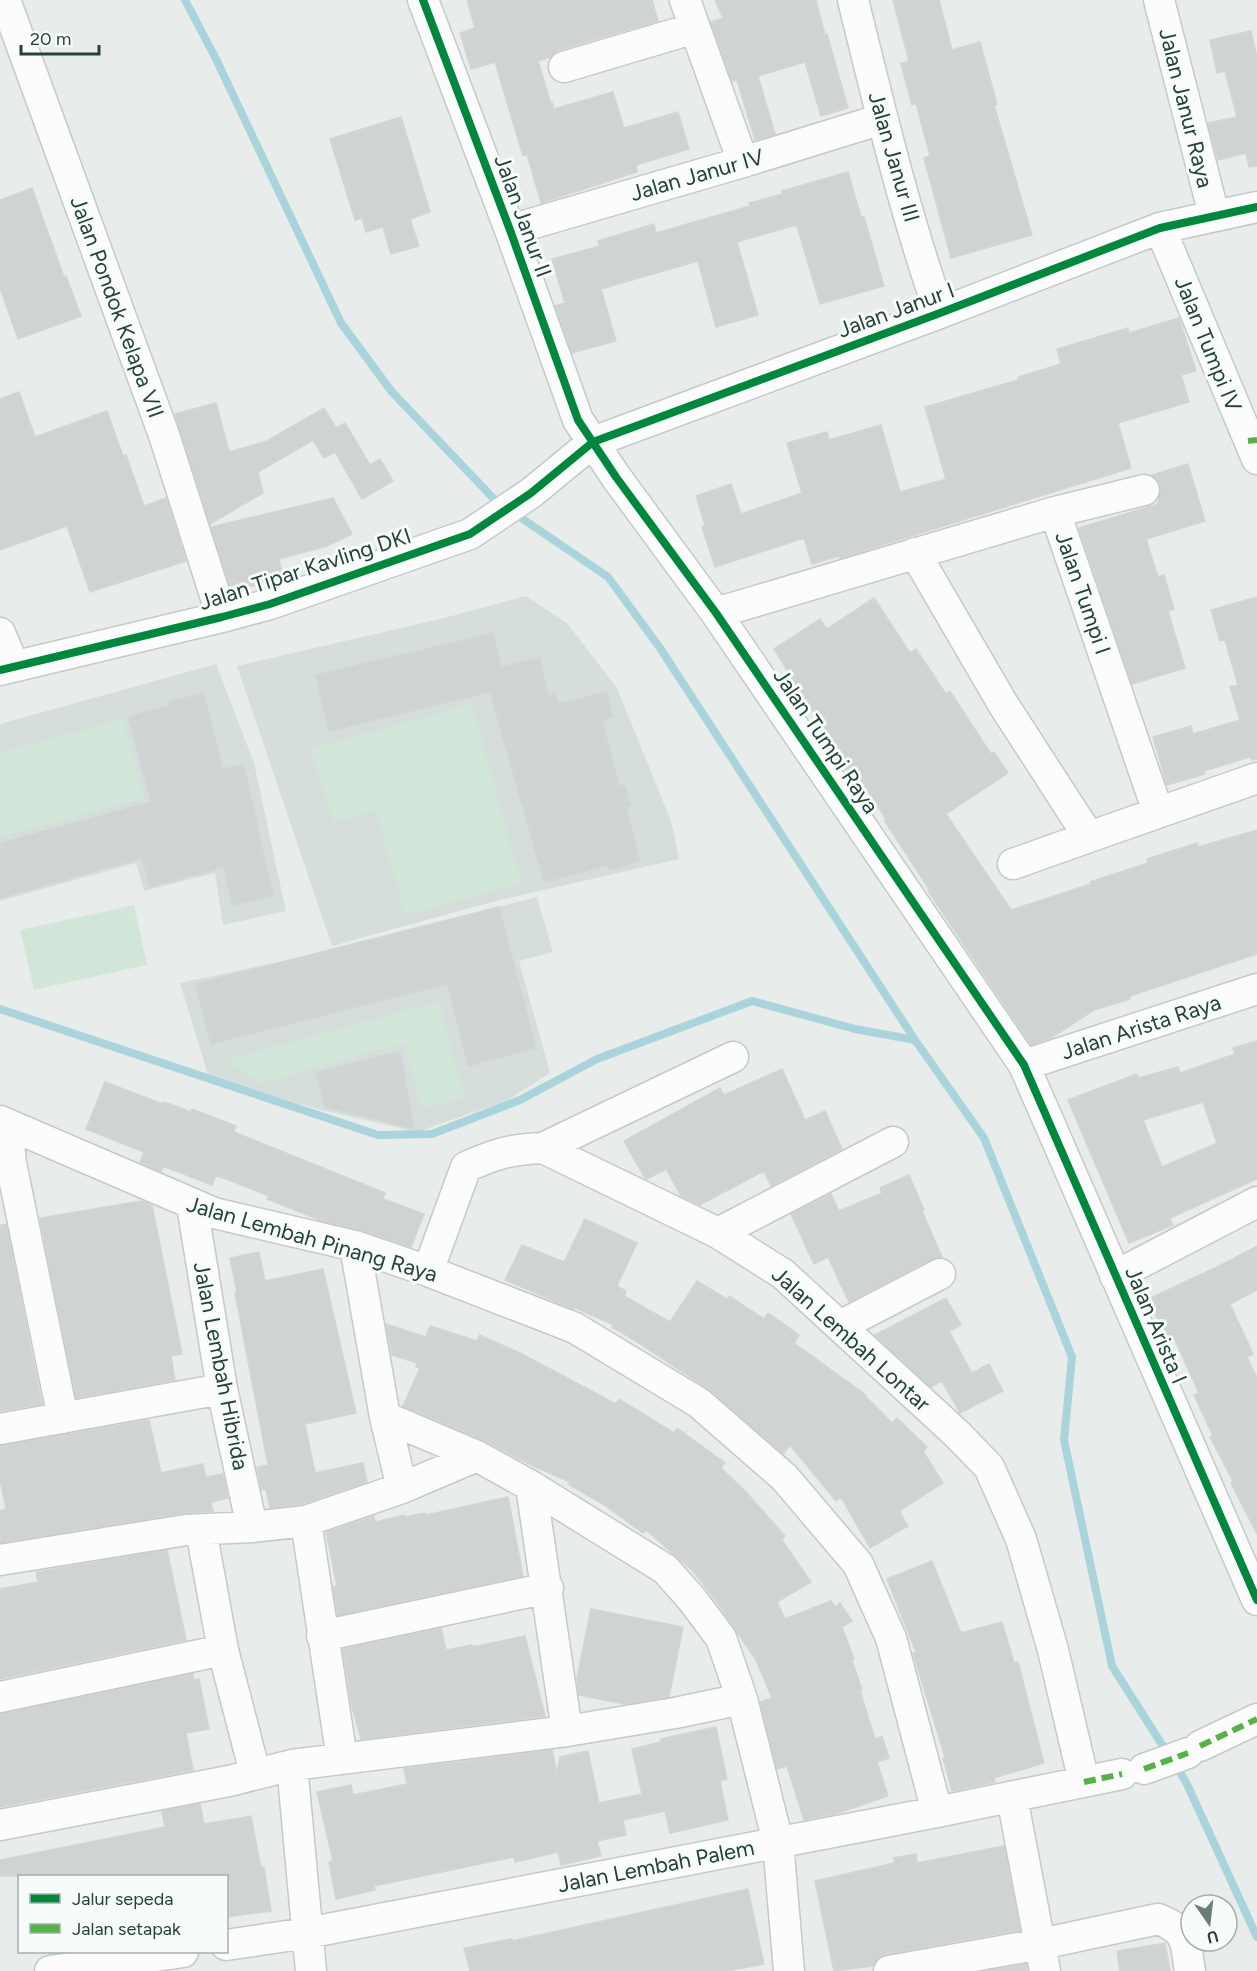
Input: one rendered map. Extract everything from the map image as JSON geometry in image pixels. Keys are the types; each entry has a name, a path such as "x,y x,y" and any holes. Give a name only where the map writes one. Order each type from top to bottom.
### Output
{"street":[{"name":"Jalan Pondok Kelapa VII","path":"5,0 164,435 222,617"},
{"name":"Jalan Janur II","path":"423,0 510,230 578,420 592,441"},
{"path":"685,0 743,162"},
{"name":"Jalan Janur III","path":"853,0 882,119 940,313"},
{"name":"Jalan Janur Raya","path":"1159,0 1214,215"},
{"path":"564,67 695,28"},
{"name":"Jalan Janur IV","path":"510,230 882,119"},
{"name":"Jalan Janur I","path":"592,441 940,313 1160,228 1257,207"},
{"name":"Jalan Tumpi IV","path":"1160,228 1254,447"},
{"name":"Jalan Tipar Kavling DKI","path":"7,668 222,617 270,603 470,534 531,493 592,441"},
{"name":"Jalan Tumpi Raya","path":"592,441 716,613 1024,1065"},
{"path":"1055,512 1144,490"},
{"name":"Jalan Tumpi I","path":"716,613 1055,512 1158,812"},
{"path":"915,553 1003,704 1089,837"},
{"path":"0,633 7,668"},
{"path":"1013,864 1257,778"},
{"name":"Jalan Arista Raya","path":"1024,1065 1257,989"},
{"path":"428,1271 466,1167 496,1154 520,1149 543,1148 734,1057"},
{"name":"Jalan Arista I","path":"1024,1065 1257,1600"},
{"path":"4,1123 63,1418"},
{"name":"Jalan Lembah Pinang Raya","path":"4,1123 214,1213 355,1246 428,1271 575,1328 699,1403 784,1477 858,1564 891,1638 937,1812"},
{"path":"718,1233 893,1142"},
{"name":"Jalan Lembah Lontar","path":"543,1148 718,1233 783,1274 957,1434 989,1467 1021,1539 1053,1650 1084,1782"},
{"path":"1115,1276 1257,1202"},
{"name":"Jalan Lembah Hibrida","path":"192,1205 222,1389 252,1527"},
{"path":"355,1246 385,1417 402,1488"},
{"path":"840,1326 940,1274"},
{"path":"0,1429 222,1389"},
{"path":"385,1417 477,1456 531,1486 665,1569 691,1598 721,1638 742,1699 778,1842 789,1971"},
{"path":"0,1560 186,1530 252,1527 306,1521 402,1488 477,1456"},
{"path":"531,1486 548,1588 567,1731"},
{"path":"306,1521 342,1759"},
{"path":"201,1530 223,1650 255,1773"},
{"path":"322,1636 548,1588"},
{"path":"0,1697 223,1650"},
{"path":"0,1825 228,1781 292,1765 567,1731 742,1699"},
{"name":"Jalan Lembah Palem","path":"228,1945 308,1933 1133,1772 1194,1749 1257,1719"},
{"path":"292,1765 311,1971"},
{"path":"1012,1797 1043,1957"},
{"path":"889,1971 1043,1957 1158,1919 1175,1926 1185,1939 1190,1971"},
{"path":"50,1971 176,1953"}],"shaded area":[{"path":"526,596 567,623 617,688 671,821 679,859 496,901 332,946 237,666 444,618"},
{"path":"216,664 254,763 286,911 223,925 215,873 144,891 136,863 0,901 0,724"},
{"path":"537,897 553,952 519,961 550,1073 506,1101 417,1132 321,1110 209,1078 180,983 335,950"}],"green space":[{"path":"472,704 521,883 405,915 376,810 333,822 311,749"},
{"path":"123,719 144,798 0,837 0,753"},
{"path":"134,905 147,965 34,990 20,930"},
{"path":"439,1002 464,1097 422,1109 404,1043 261,1083 224,1060"}],"building":[{"path":"467,0 652,0 658,21 559,50 550,57 538,61 554,109 613,92 624,128 678,112 689,149 636,165 637,172 541,203 527,154 523,156 495,62 471,69 460,33 475,28"},
{"path":"715,0 816,0 848,108 821,116 805,62 758,76 775,134 755,140 737,80 732,81 711,22 723,18"},
{"path":"893,0 939,0 952,50 980,42 997,104 994,105 1032,235 951,258 924,158 930,156 916,103 912,105 901,64 909,61"},
{"path":"1251,31 1257,57 1257,166 1249,167 1246,153 1218,160 1208,123 1237,117 1225,71 1217,73 1210,40"},
{"path":"401,117 430,212 410,219 419,246 391,254 383,227 366,232 362,218 355,220 330,139"},
{"path":"848,172 884,286 820,304 797,226 792,226 737,242 758,315 716,327 698,261 601,289 616,341 572,353 555,306 565,303 552,259 600,246 598,241 654,224 656,233 750,206 749,203 783,194 782,191"},
{"path":"32,188 64,277 66,276 81,316 18,339 0,288 0,200"},
{"path":"1179,318 1196,371 1181,375 1189,402 1118,423 1131,468 840,558 839,556 812,564 804,538 715,567 702,527 705,525 696,496 731,484 741,514 802,493 787,443 827,432 829,440 881,425 900,492 946,479 925,407 1018,380 1018,377 1061,364 1057,349 1128,328 1129,333"},
{"path":"19,392 35,437 107,411 144,506 166,498 186,561 90,592 67,526 0,550 0,399"},
{"path":"216,403 229,452 267,441 324,408 336,428 345,423 370,465 380,459 393,481 362,499 335,452 324,458 313,440 258,472 263,493 210,524 175,414"},
{"path":"1188,464 1205,521 1146,539 1158,577 1164,575 1174,609 1168,611 1185,668 1132,684 1079,528 1158,504 1161,486 1152,475"},
{"path":"333,498 352,534 327,546 279,559 283,577 232,592 211,527"},
{"path":"1257,597 1257,759 1252,760 1250,757 1167,785 1153,737 1191,726 1193,734 1240,720 1230,687 1238,685 1225,640 1220,641 1211,610"},
{"path":"874,598 910,653 916,649 946,694 950,691 991,754 994,752 1008,773 946,814 1011,910 1148,863 1147,859 1197,843 1198,847 1257,830 1257,954 1094,1010 1051,1038 1031,1045 928,891 929,889 856,773 850,777 821,733 825,731 774,649 820,619 827,629"},
{"path":"493,633 501,667 540,658 548,696 555,694 558,704 607,692 613,717 602,720 619,786 625,785 631,806 626,807 640,861 609,870 608,865 544,882 490,692 329,731 316,675"},
{"path":"204,693 223,769 244,765 273,896 232,905 224,867 150,887 142,858 0,898 0,843 151,802 128,717 170,706 169,702"},
{"path":"499,907 536,1048 468,1066 447,984 211,1044 195,984"},
{"path":"1257,1041 1257,1179 1170,1218 1173,1225 1129,1243 1068,1100 1137,1074 1138,1078 1178,1067 1180,1073 1235,1054 1233,1048","holes":["1203,1102 1217,1143 1162,1167 1143,1120"]},
{"path":"400,1051 414,1129 325,1107 316,1072"},
{"path":"782,1069 805,1120 825,1111 842,1149 771,1186 764,1171 700,1205 681,1196 666,1169 645,1178 624,1141 720,1088 724,1095"},
{"path":"105,1082 163,1104 164,1102 191,1112 192,1109 236,1126 234,1132 385,1193 383,1199 424,1214 411,1247 360,1230 322,1221 267,1199 269,1196 216,1175 212,1185 163,1166 161,1172 140,1162 144,1152 86,1129"},
{"path":"909,1175 942,1257 932,1259 849,1302 828,1257 814,1264 791,1214 831,1194 839,1211 882,1193 880,1188"},
{"path":"141,1201 152,1205 182,1354 171,1356 175,1380 76,1398 40,1218"},
{"path":"585,1219 637,1243 617,1286 626,1291 624,1296 670,1322 697,1281 727,1299 729,1296 764,1319 768,1313 799,1335 794,1343 866,1395 892,1423 897,1418 927,1447 923,1451 943,1483 899,1511 908,1526 870,1548 841,1497 836,1501 790,1445 783,1454 710,1390 612,1327 614,1325 505,1280 522,1245 564,1262"},
{"path":"6,1224 42,1404 0,1411 0,1225"},
{"path":"1257,1246 1257,1290 1230,1304 1253,1354 1247,1357 1257,1378 1257,1534 1210,1437 1213,1436 1194,1395 1199,1393 1173,1336 1167,1339 1148,1299"},
{"path":"259,1252 265,1281 323,1269 356,1413 305,1424 315,1473 363,1463 367,1482 302,1504 270,1508 266,1489 262,1490 257,1467 268,1465 230,1258"},
{"path":"946,1298 961,1325 949,1331 972,1373 989,1364 1003,1391 960,1413 942,1381 931,1387 875,1335"},
{"path":"386,1324 426,1337 430,1326 477,1341 480,1335 520,1353 616,1404 619,1399 674,1433 677,1428 725,1463 721,1468 785,1536 782,1540 811,1582 777,1602 785,1619 831,1601 835,1607 840,1603 852,1621 842,1627 854,1659 852,1660 862,1690 860,1691 875,1739 882,1736 889,1758 877,1762 888,1796 838,1813 804,1820 787,1766 777,1769 760,1702 772,1698 756,1660 694,1572 646,1530 643,1533 603,1504 568,1484 572,1483 484,1440 403,1406 420,1368 416,1367 417,1363 392,1355"},
{"path":"149,1420 161,1473 203,1464 206,1477 223,1474 228,1498 211,1502 213,1511 183,1513 0,1543 0,1511 6,1509 0,1480 0,1446"},
{"path":"508,1497 523,1576 338,1615 333,1587 337,1586 326,1532 374,1516 375,1522 404,1515 405,1517 425,1513 426,1515"},
{"path":"167,1550 186,1640 0,1679 0,1589 38,1582 36,1572"},
{"path":"932,1561 961,1633 1002,1622 1014,1663 1018,1662 1044,1763 994,1778 995,1782 952,1791 943,1758 945,1757 913,1653 916,1652 887,1579"},
{"path":"591,1609 683,1627 669,1697 624,1704 579,1695 577,1678"},
{"path":"441,1628 446,1650 525,1636 545,1716 361,1739 352,1707 343,1649"},
{"path":"193,1674 194,1680 199,1679 209,1729 186,1733 193,1770 0,1807 0,1714"},
{"path":"716,1727 727,1779 720,1781 728,1820 670,1833 665,1811 623,1820 626,1835 597,1841 601,1856 561,1865 558,1852 515,1862 514,1857 374,1886 375,1890 336,1899 329,1862 333,1861 317,1792 351,1785 353,1795 407,1784 404,1769 552,1750 557,1774 560,1757 588,1751 599,1803 642,1794 632,1749 661,1742 660,1739"},
{"path":"200,1804 204,1824 251,1816 261,1868 264,1867 271,1911 228,1917 228,1875 0,1876 0,1860 165,1827 162,1811"},
{"path":"1004,1846 1020,1930 886,1954 878,1958 873,1966 834,1971 815,1881 894,1863 894,1858 916,1854 917,1863"},
{"path":"748,1889 764,1964 727,1971 470,1971 464,1948 512,1939 512,1941"},
{"path":"1165,1943 1170,1971 1120,1971 1117,1951"},
{"path":"1026,1964 1027,1971 988,1971"}],"waterway":[{"path":"185,0 216,59 341,323 392,392 494,499 502,504"},
{"path":"514,513 608,577 660,648 915,1040"},
{"path":"0,1009 378,1135 432,1134 520,1100 597,1059 752,1001 855,1029 915,1040 984,1138 1072,1357 1064,1440 1112,1666 1168,1754"},
{"path":"1175,1764 1186,1782 1257,1937"}],"marked path":[{"path":"1248,441 1257,440"},
{"path":"1200,1746 1257,1719"},
{"path":"1144,1769 1188,1753"},
{"path":"1084,1782 1122,1774"}],"cycle path":[{"path":"423,0 510,230 578,420 616,477 716,613 1024,1065 1257,1600"},
{"path":"0,670 270,604 470,534 531,493 593,442 940,313 1160,228 1257,207"}]}
